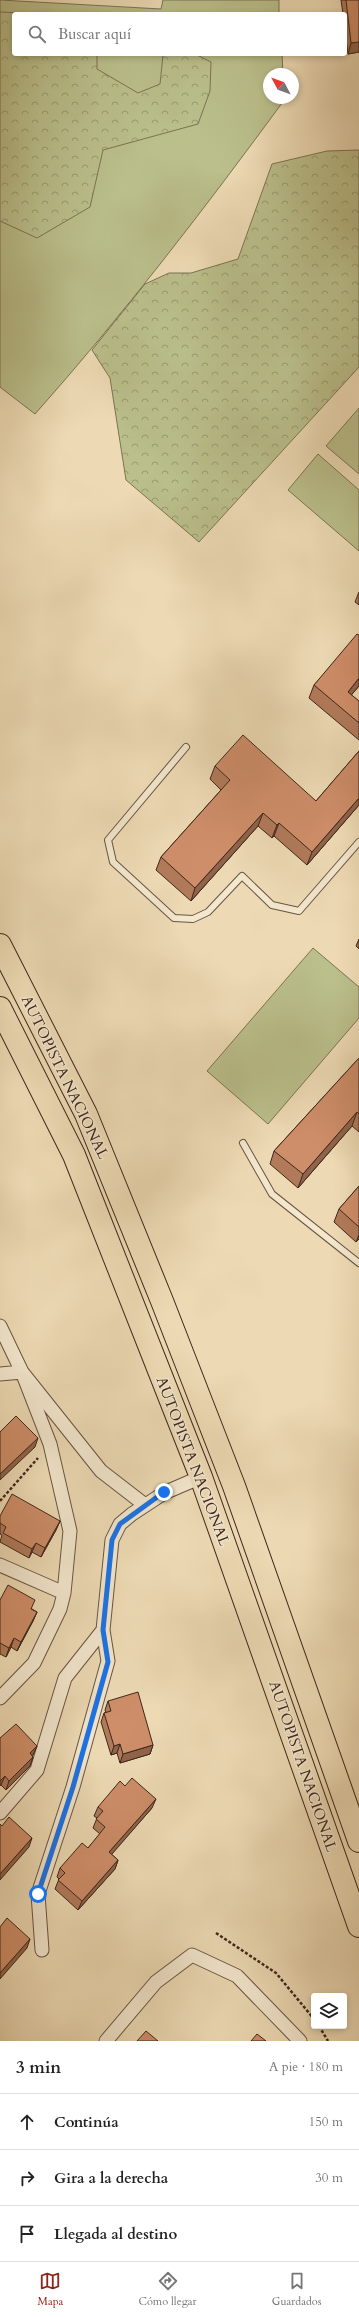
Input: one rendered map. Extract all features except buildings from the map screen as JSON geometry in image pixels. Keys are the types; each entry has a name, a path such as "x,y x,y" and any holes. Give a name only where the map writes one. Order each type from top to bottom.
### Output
{"highway":[{"name":"AUTOPISTA NACIONAL","path":"0,945 86,1114 162,1301 234,1486 359,1841"},
{"name":"AUTOPISTA NACIONAL","path":"0,1008 74,1155 201,1478 359,1926"}],"street":[{"path":"0,1326 22,1372 50,1444 70,1531 64,1593 60,1609 34,1663 0,1698"},
{"path":"22,1372 101,1471 146,1505"},
{"path":"0,1374 22,1372"},
{"path":"42,1950 38,1894 73,1787 108,1662 103,1630 112,1540 120,1524 164,1492 201,1478"},
{"path":"0,1565 64,1593"},
{"path":"0,1813 37,1770 65,1678 103,1630"},
{"path":"106,2041 156,1982 192,1955 237,1976 300,2041"}],"lane":[{"path":"186,747 108,840 113,862 174,918 192,919 208,912 242,876 272,904 299,911 359,842"},
{"path":"243,1143 272,1194 359,1263"}],"path":[{"path":"0,1501 50,1444"},
{"path":"216,1933 276,1973 311,2015"},
{"path":"321,2029 328,2041"}],"green space":[{"path":"0,0 161,9 163,0 279,0 279,12 12,12 12,56 282,56 283,68 263,68 263,104 281,104 163,260 100,338 35,414 0,387"},
{"path":"0,12 12,13 12,56 97,56 97,69 138,93 160,84 163,56 199,56 211,62 210,91 198,124 103,150 90,207 37,238 0,221"},
{"path":"359,150 359,367 199,542 126,480 110,378 92,350 145,284 169,273 191,273 238,259 272,164 327,151"},
{"path":"359,408 359,474 326,446"},
{"path":"318,454 359,490 359,551 288,490"},
{"path":"313,948 359,987 359,1018 268,1124 207,1071"}],"route":[{"path":"38,1894 73,1787 108,1662 103,1630 112,1540 120,1524 164,1492"}]}
